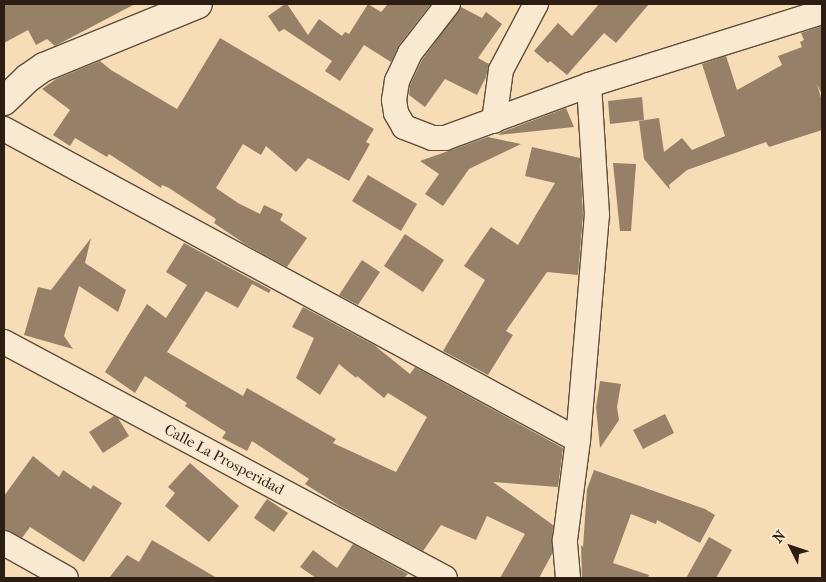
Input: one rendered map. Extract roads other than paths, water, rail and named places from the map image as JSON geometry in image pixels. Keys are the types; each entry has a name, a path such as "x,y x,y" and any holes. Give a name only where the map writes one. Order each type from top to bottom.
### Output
{"street":[{"path":"4,101 28,78 44,67 198,4"},
{"path":"448,4 410,53 397,81 394,100 396,114 404,127 432,138 445,138 589,85 822,12"},
{"path":"494,121 501,70 536,4"},
{"path":"568,578 565,540 578,440 597,215 589,85"},
{"path":"4,129 578,440"},
{"name":"Calle La Prosperidad","path":"4,342 445,578"},
{"path":"4,543 66,578"}]}
